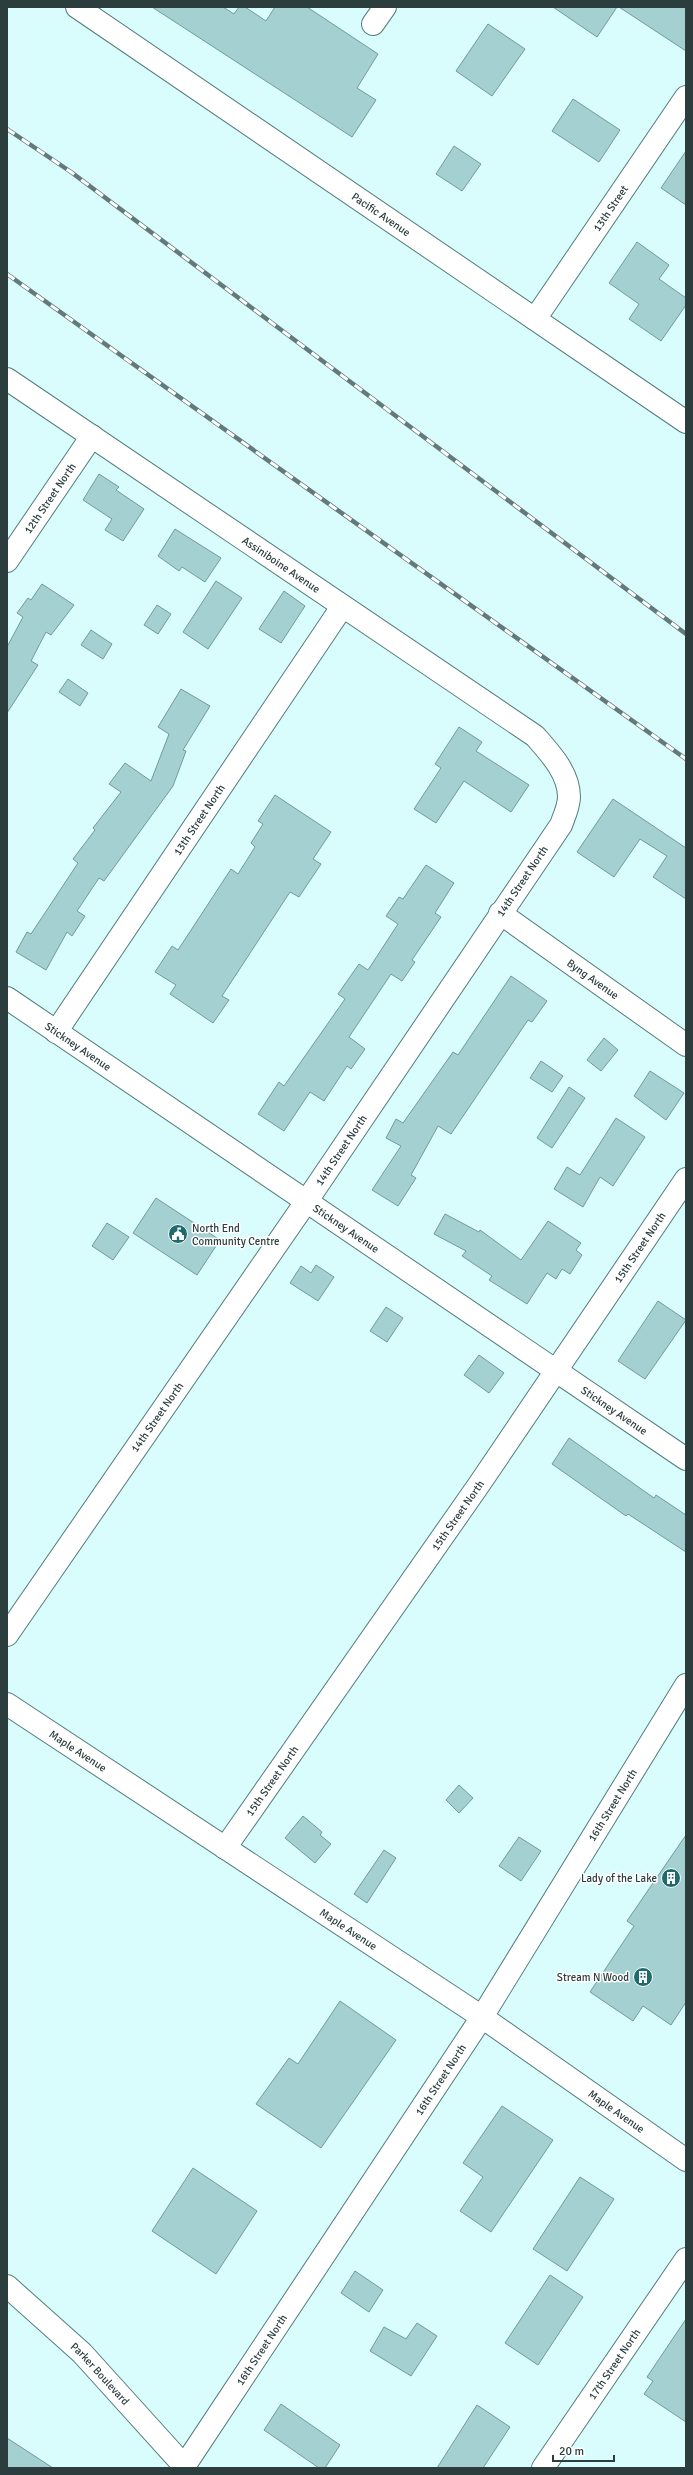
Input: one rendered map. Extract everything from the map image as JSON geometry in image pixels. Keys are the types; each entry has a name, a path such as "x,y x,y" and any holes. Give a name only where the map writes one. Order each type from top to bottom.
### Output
{"street":[{"name":"Pacific Avenue","path":"77,7 686,422"},
{"name":"13th Street","path":"535,319 686,97"},
{"name":"Assiniboine Avenue","path":"7,379 342,607 535,736 551,754"},
{"name":"12th Street North","path":"7,561 92,436"},
{"name":"13th Street North","path":"56,1032 342,607"},
{"name":"14th Street North","path":"7,1635 306,1202 500,913 561,825 569,798 565,777 551,754"},
{"name":"Byng Avenue","path":"500,913 686,1045"},
{"name":"Stickney Avenue","path":"7,998 686,1459"},
{"name":"15th Street North","path":"225,1848 478,1486 555,1370 686,1179"},
{"name":"16th Street North","path":"185,2467 482,2017 686,1685"},
{"name":"Maple Avenue","path":"7,1704 482,2017 686,2160"},
{"name":"17th Street North","path":"543,2468 686,2259"},
{"name":"Parker Boulevard","path":"7,2286 82,2353 185,2467"}],"building":[{"path":"152,7 223,7 234,14 239,7 245,7 266,21 275,7 307,7 378,54 357,88 376,100 352,137"},
{"path":"553,7 617,7 597,37"},
{"path":"619,7 686,7 686,51"},
{"path":"488,24 525,49 492,96 456,71"},
{"path":"573,99 620,130 599,162 552,131"},
{"path":"454,146 481,164 462,191 436,174"},
{"path":"686,151 686,205 661,188"},
{"path":"637,242 669,265 659,279 686,298 686,305 661,341 629,319 639,304 609,283"},
{"path":"99,474 119,487 116,490 144,509 123,541 105,530 112,519 83,500"},
{"path":"175,529 221,558 205,582 182,567 179,571 158,556"},
{"path":"216,581 242,598 208,649 183,632"},
{"path":"42,584 74,605 51,635 46,632 31,661 38,665 7,713 7,647 23,617 17,613 28,598 31,600"},
{"path":"284,591 305,606 281,643 259,629"},
{"path":"157,605 171,614 158,634 144,625"},
{"path":"91,630 112,644 103,659 81,645"},
{"path":"68,679 88,693 80,706 59,692"},
{"path":"181,689 210,706 183,750 186,751 173,786 104,881 99,878 77,911 85,916 72,936 67,932 46,970 16,952 27,932 31,934 78,863 73,859 95,830 93,828 121,792 109,784 125,763 151,781 169,734 158,727"},
{"path":"459,727 482,742 476,751 529,785 511,812 464,781 436,823 414,809 441,768 435,764"},
{"path":"275,795 331,832 313,859 321,864 299,897 290,892 222,996 229,1000 213,1023 170,994 176,985 155,972 172,946 178,950 231,869 238,874 255,847 251,843 263,824 258,821"},
{"path":"613,799 686,848 686,899 653,877 667,856 640,839 614,877 577,852"},
{"path":"426,865 454,883 435,913 441,917 412,960 415,962 402,981 391,974 349,1037 365,1049 351,1069 347,1066 324,1101 310,1092 284,1131 258,1114 279,1082 284,1086 345,999 338,994 359,964 368,970 398,924 386,916 399,897 403,899"},
{"path":"511,976 547,1001 532,1022 528,1020 451,1134 438,1126 411,1175 416,1178 398,1206 372,1190 401,1146 386,1138 396,1119 403,1123 453,1052 458,1055"},
{"path":"604,1038 618,1050 601,1071 587,1060"},
{"path":"541,1061 563,1076 552,1092 530,1078"},
{"path":"650,1071 684,1093 666,1120 634,1096"},
{"path":"569,1087 585,1098 552,1148 537,1138"},
{"path":"616,1118 645,1137 613,1186 600,1177 583,1207 554,1189 567,1167 580,1175"},
{"path":"156,1198 220,1240 197,1275 133,1233"},
{"path":"445,1214 479,1232 480,1230 521,1260 548,1221 581,1243 576,1250 582,1255 570,1274 562,1269 556,1279 547,1273 527,1304 489,1280 492,1276 462,1256 466,1251 434,1234"},
{"path":"107,1223 129,1237 113,1260 92,1246"},
{"path":"316,1265 334,1277 318,1301 290,1283 301,1266 311,1273"},
{"path":"658,1301 686,1320 645,1379 618,1361"},
{"path":"386,1307 403,1318 387,1342 370,1331"},
{"path":"479,1355 504,1373 489,1393 464,1375"},
{"path":"569,1438 654,1498 656,1495 686,1515 686,1552 628,1514 626,1516 552,1464"},
{"path":"459,1785 473,1798 459,1813 446,1800"},
{"path":"303,1816 322,1832 320,1835 331,1844 315,1863 285,1838"},
{"name":"Stream N Wood","path":"686,1835 686,2002 671,2025 643,2006 633,2021 590,1992 634,1926 627,1921"},
{"path":"519,1837 541,1851 521,1881 499,1866"},
{"path":"384,1850 396,1858 367,1903 354,1894"},
{"path":"340,2001 396,2040 321,2148 256,2104 289,2058 298,2064"},
{"path":"502,2106 553,2140 491,2232 460,2211 483,2177 463,2163"},
{"path":"193,2168 257,2211 216,2274 152,2231"},
{"path":"580,2177 614,2199 567,2271 533,2249"},
{"path":"355,2271 383,2290 369,2312 341,2293"},
{"path":"550,2275 583,2297 538,2365 505,2343"},
{"path":"686,2319 686,2422 644,2394 653,2381 647,2377"},
{"path":"417,2323 437,2336 411,2376 370,2351 384,2327 406,2339"},
{"path":"281,2404 340,2445 325,2468 319,2468 264,2430"},
{"path":"477,2405 510,2427 483,2468 437,2468"},
{"path":"7,2438 53,2468 7,2468"}],"railway":[{"path":"7,129 71,172 686,634"},
{"path":"7,274 686,759"}],"place":[{"name":"North End Community Centre","path":"178,1234"},
{"name":"Lady of the Lake","path":"671,1878"},
{"name":"Stream N Wood","path":"643,1977"}]}
